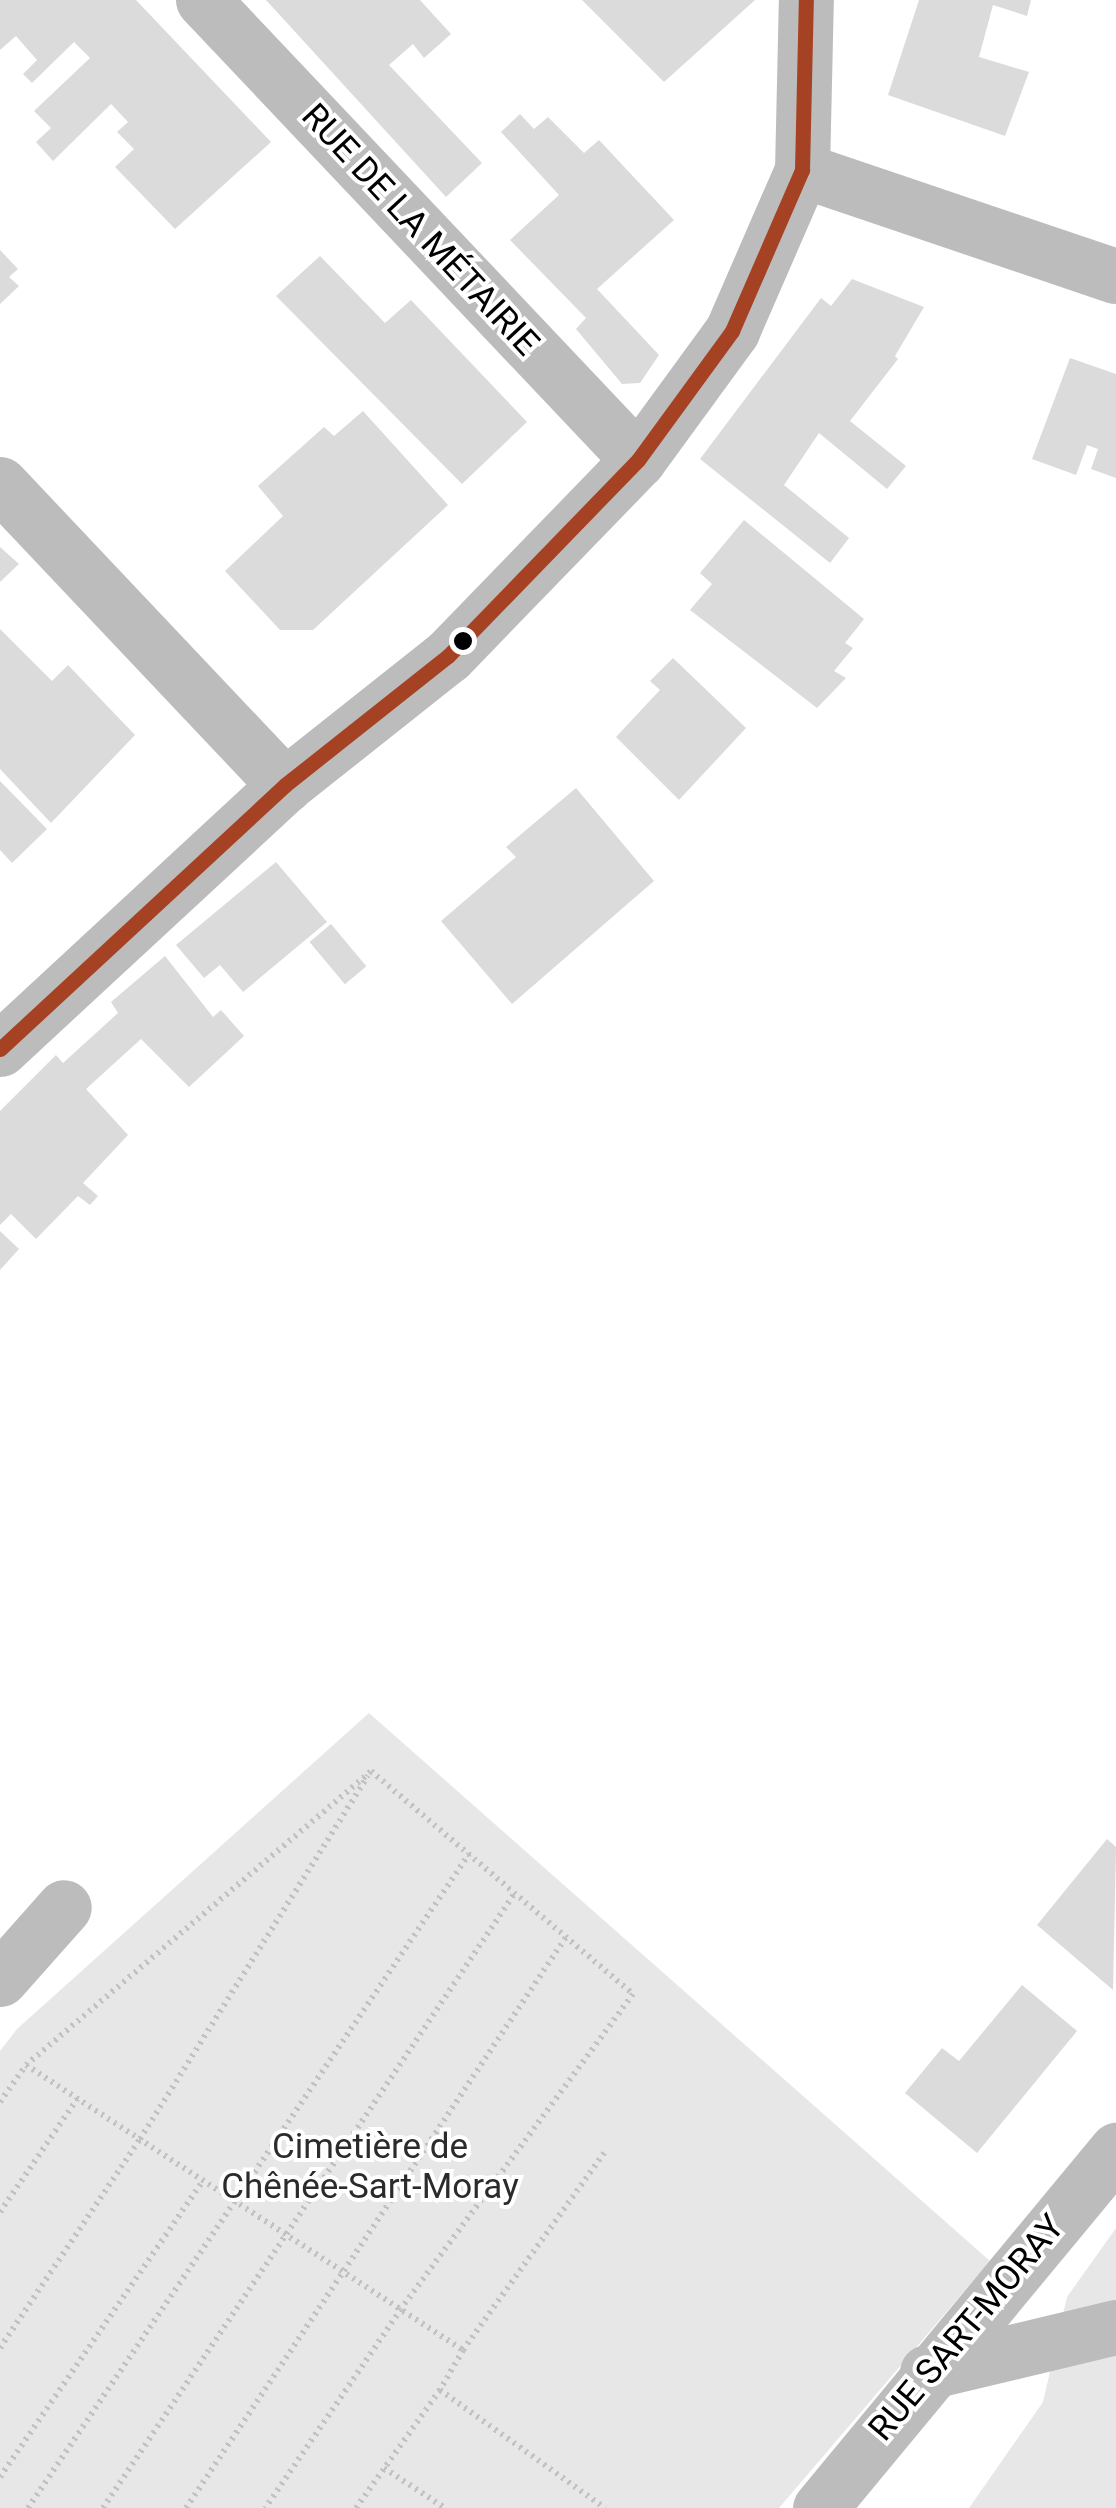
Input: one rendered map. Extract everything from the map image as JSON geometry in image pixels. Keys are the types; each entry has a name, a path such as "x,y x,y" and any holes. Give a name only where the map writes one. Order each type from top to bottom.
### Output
{"street":[{"name":"RUE DE LA MÉTAIRIE","path":"203,0 638,460"},
{"path":"0,1049 285,785 448,656 638,460 732,330 802,170 806,0"},
{"path":"802,170 1116,276"},
{"path":"0,484 285,785"},
{"path":"0,1979 64,1907"},
{"name":"RUE SART-MORAY","path":"820,2508 927,2372 1116,2150"},
{"path":"927,2372 1116,2327"}],"path":[{"path":"265,2508 401,2309 633,1994 371,1771"},
{"path":"0,2102 26,2066 371,1771"},
{"path":"0,2348 140,2139 371,1771"},
{"path":"28,2508 469,1854"},
{"path":"103,2508 514,1894"},
{"path":"186,2508 566,1937"},
{"path":"26,2066 463,2350"},
{"path":"0,2212 78,2099"},
{"path":"356,2508 606,2150"},
{"path":"0,2477 202,2180"},
{"path":"440,2390 605,2508"},
{"path":"384,2468 445,2508"}],"green space":[{"name":"Cimetière de Chênée-Sart-Moray","path":"369,1713 990,2261 779,2508 0,2508 0,2051 17,2029"},
{"path":"1116,2228 1116,2508 969,2508 1043,2402 1067,2297"}],"building":[{"path":"0,0 136,0 271,142 175,229 115,167 134,149 117,132 128,122 111,104 53,161 36,142 51,128 34,111 90,58 74,42 32,83 23,74 37,60 16,36 0,50"},
{"path":"266,0 420,0 451,34 424,58 413,44 389,65 482,163 446,197"},
{"path":"582,0 755,0 664,82"},
{"path":"919,0 1031,0 1027,16 993,5 979,57 1029,72 1005,136 888,95"},
{"path":"520,114 534,129 548,117 584,153 599,140 674,220 597,289 659,355 640,383 622,384 576,329 586,318 510,240 559,195 501,132"},
{"path":"0,250 18,269 9,277 19,286 0,304"},
{"path":"320,256 385,323 411,300 527,422 462,484 276,296"},
{"path":"852,279 924,307 895,356 898,359 850,421 906,466 887,489 819,433 784,485 849,538 830,563 700,459 821,298 831,306"},
{"path":"1070,358 1116,374 1116,478 1091,469 1098,449 1087,445 1076,475 1032,459"},
{"path":"363,411 448,505 313,630 280,630 225,571 283,516 258,486 324,427 334,436"},
{"path":"744,520 864,619 845,643 853,648 834,671 846,678 817,708 690,610 712,584 700,573"},
{"path":"0,547 19,564 0,582"},
{"path":"0,629 52,681 68,665 135,735 51,823 0,769"},
{"path":"673,658 746,728 679,800 616,737 660,690 650,681"},
{"path":"0,781 47,829 12,863 0,850"},
{"path":"576,788 654,881 512,1004 441,921 516,857 506,847"},
{"path":"276,862 327,922 243,992 220,965 204,978 176,945"},
{"path":"331,924 366,966 345,984 310,942"},
{"path":"165,956 213,1017 221,1010 244,1036 189,1087 141,1039 86,1089 128,1135 83,1183 98,1196 90,1205 78,1196 36,1239 11,1214 0,1225 0,1111 56,1055 63,1063 118,1013 111,1002"},
{"path":"0,1231 19,1249 0,1270"},
{"path":"1107,1839 1116,1847 1113,1990 1037,1925"},
{"path":"1022,1985 1077,2031 977,2153 905,2093 942,2048 959,2061"}],"transit line":[{"path":"0,1049 285,785 448,656 638,460 732,331 802,170 806,0"}]}
